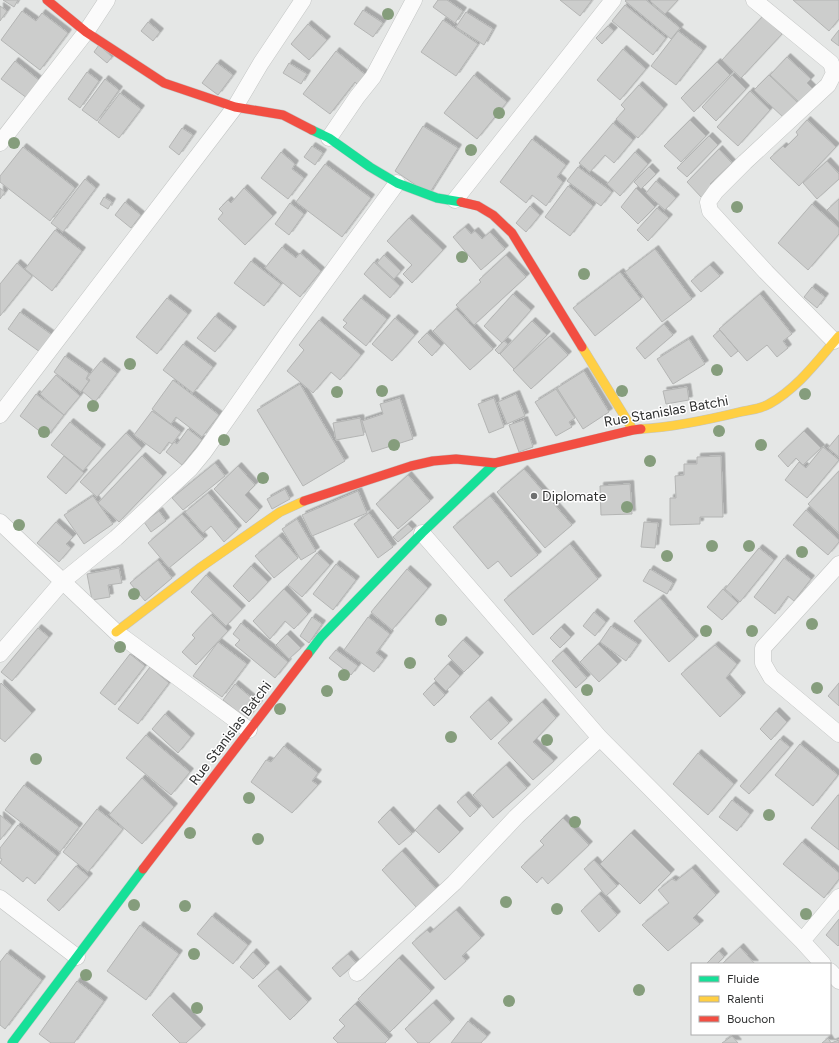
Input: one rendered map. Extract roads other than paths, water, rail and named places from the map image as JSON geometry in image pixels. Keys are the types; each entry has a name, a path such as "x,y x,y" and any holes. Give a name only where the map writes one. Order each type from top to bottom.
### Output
{"street":[{"path":"47,0 86,32 164,83 235,107 283,114 329,138 370,167 397,183 437,198 455,200 478,206 493,215 512,233 633,430"},
{"path":"0,143 86,32 108,0"},
{"path":"0,415 235,107 303,0"},
{"path":"329,138 357,96 372,77 414,0"},
{"path":"455,200 614,0"},
{"path":"754,0 831,63 834,73 828,85 716,191 708,202 710,211 766,272 836,338"},
{"path":"0,654 63,581 116,538 190,469 204,452 286,335 397,183"},
{"name":"Rue Stanislas Batchi","path":"116,632 202,567 280,512 297,503 404,468 433,461 456,459 495,463 633,430 661,428 701,422 768,405 783,395 803,377 836,338"},
{"name":"Rue Stanislas Batchi","path":"12,1043 249,730 333,623 422,533 495,463"},
{"path":"0,522 116,632 249,730"},
{"path":"422,533 600,738 822,963"},
{"path":"839,564 763,648 763,663 771,677 839,734"},
{"path":"357,973 454,883 516,818 600,738"},
{"path":"802,941 839,897"},
{"path":"0,898 77,957"},
{"path":"831,972 839,981"},
{"path":"0,1039 6,1043"}],"place":[{"name":"Diplomate","path":"534,496"}]}
